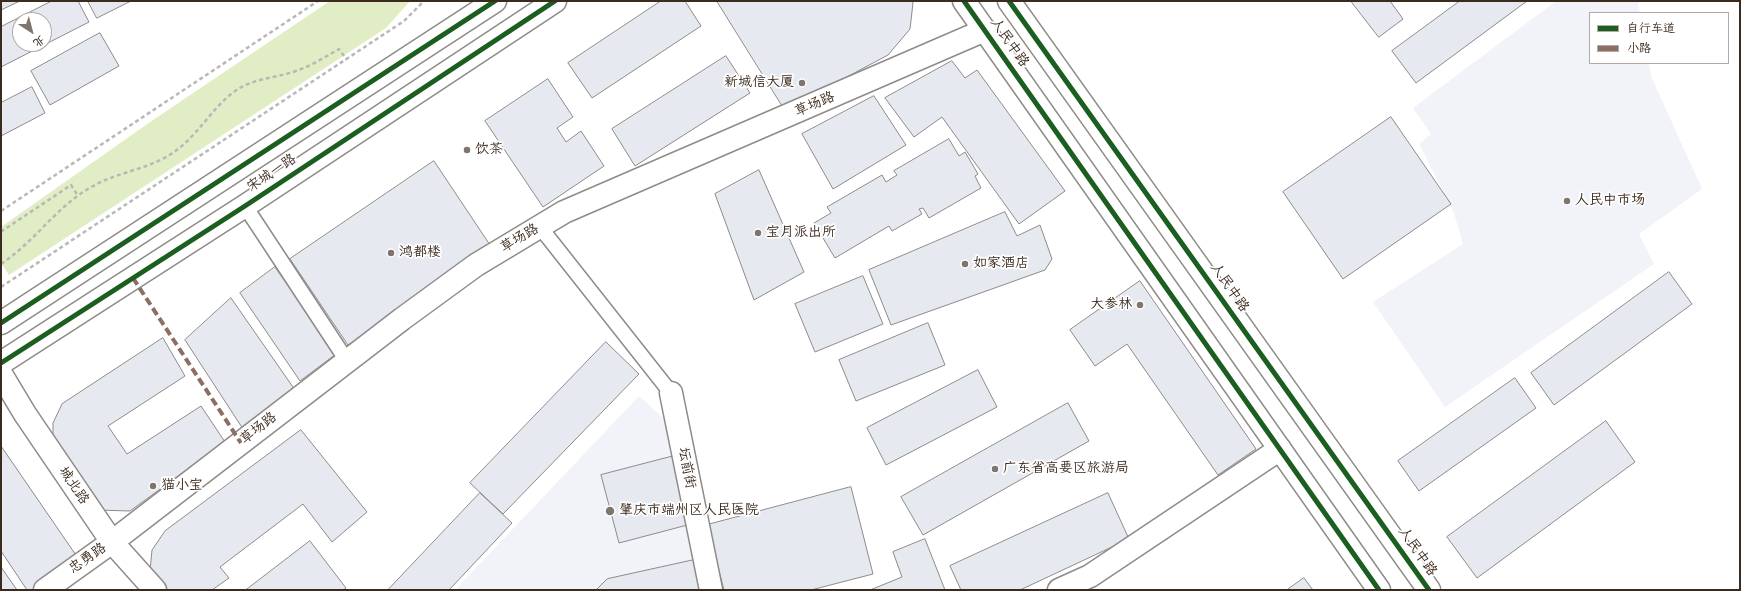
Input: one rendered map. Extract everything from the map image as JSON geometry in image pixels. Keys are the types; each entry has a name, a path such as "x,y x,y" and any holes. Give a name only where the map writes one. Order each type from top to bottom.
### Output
{"main road":[{"name":"宋城一路","path":"1,323 495,1"},
{"name":"宋城一路","path":"1,363 245,206 555,1"},
{"name":"人民中路","path":"964,1 1379,590"},
{"name":"人民中路","path":"1009,1 1429,590"},
{"name":"草场路","path":"112,542 347,361 476,265 564,212 985,30"},
{"name":"城北路","path":"1,374 25,414 112,542 155,590"},
{"name":"坛前街","path":"671,393 711,590"},
{"path":"1059,590 1090,576 1280,449"},
{"name":"忠勇路","path":"45,590 112,542"}],"lane":[{"path":"245,206 347,361"},
{"path":"540,227 671,393"}],"path":[{"path":"1,211 318,1"},
{"path":"1,287 347,60 404,21 424,1"},
{"path":"1,264 33,239 49,219 96,184 143,168 171,154 193,134 226,99 252,81 296,71 339,49 347,60"},
{"path":"1,230 2,231 70,185 78,196"}],"shaded area":[{"name":"人民中市场","path":"1556,1 1638,1 1640,12 1589,12 1589,64 1649,64 1651,76 1702,189 1639,234 1654,264 1445,407 1373,302 1463,244 1454,213 1419,144 1431,134 1413,108"},
{"name":"肇庆市端州区人民医院","path":"639,396 679,432 701,590 455,590"}],"green space":[{"path":"330,1 410,1 386,28 9,275 1,263 1,227 153,120"}],"building":[{"path":"1,1 20,1 1,10"},
{"path":"52,1 78,1 89,22 52,41 52,12 30,12"},
{"path":"88,1 131,1 97,18"},
{"path":"661,1 685,1 701,26 592,98 568,63"},
{"name":"新城信大厦","path":"717,1 912,1 913,3 910,29 888,55 785,110"},
{"path":"1351,1 1390,1 1403,19 1379,37"},
{"path":"1460,1 1527,1 1416,83 1392,51"},
{"path":"12,21 12,52 30,52 1,67 1,27"},
{"path":"100,33 119,66 50,105 31,71"},
{"path":"726,56 750,93 635,166 612,129"},
{"path":"952,61 965,78 977,70 1065,191 1019,224 942,117 914,137 885,98"},
{"path":"548,79 573,117 557,128 566,142 581,131 604,166 543,207 485,121"},
{"path":"32,87 45,113 1,136 1,103"},
{"path":"874,96 906,145 833,189 802,134"},
{"path":"1391,117 1451,204 1343,279 1283,192"},
{"path":"949,139 959,156 965,152 978,174 975,176 981,188 929,218 923,208 919,209 922,214 892,231 889,226 835,258 814,223 831,213 827,207 882,175 886,182 897,175 894,171"},
{"name":"鸿都楼","path":"434,161 492,248 348,345 290,259"},
{"name":"宝月派出所","path":"759,170 804,272 754,300 715,194"},
{"name":"如家酒店","path":"1005,212 1017,236 1040,225 1052,259 1045,270 891,325 869,270"},
{"path":"275,267 336,354 300,381 240,293"},
{"path":"1669,272 1692,304 1554,405 1531,373"},
{"path":"863,276 883,324 815,352 795,304"},
{"path":"1140,281 1256,449 1218,475 1127,344 1095,366 1070,330"},
{"path":"231,298 295,390 243,429 185,340"},
{"path":"928,323 945,365 856,401 839,360"},
{"path":"163,338 185,376 108,426 127,454 201,406 225,442 130,511 97,510 53,443 53,423 62,404"},
{"path":"606,342 639,374 503,514 470,483"},
{"path":"978,370 997,407 886,465 867,428"},
{"path":"1515,378 1536,408 1419,491 1398,461"},
{"name":"广东省高要区旅游局","path":"1068,403 1089,441 923,535 901,497"},
{"path":"1606,421 1635,462 1477,578 1447,537"},
{"path":"301,430 367,512 332,542 303,504 220,567 229,578 212,590 165,590 150,571 152,550 165,531"},
{"path":"1,446 80,561 37,590 27,590 1,551"},
{"path":"678,455 695,523 619,543 601,475"},
{"path":"851,487 873,574 811,590 724,590 707,525"},
{"path":"480,493 512,523 449,590 388,590"},
{"path":"1108,493 1129,539 1020,590 961,590 950,566"},
{"path":"925,539 945,590 870,590 902,577 893,552"},
{"path":"310,541 346,588 343,590 246,590"},
{"path":"694,560 701,590 596,590 607,579"},
{"path":"1,567 17,590 1,590"},
{"path":"1304,578 1313,590 1287,590"}],"marked path":[{"path":"133,278 241,443"}],"cycle path":[{"path":"1,323 495,1"},
{"path":"1,363 245,206 555,1"},
{"path":"964,1 1379,590"},
{"path":"1009,1 1429,590"}],"place":[{"name":"新城信大厦","path":"802,83"},
{"name":"饮茶","path":"467,150"},
{"name":"人民中市场","path":"1567,201"},
{"name":"宝月派出所","path":"758,233"},
{"name":"鸿都楼","path":"391,253"},
{"name":"如家酒店","path":"965,264"},
{"name":"大参林","path":"1140,305"},
{"name":"广东省高要区旅游局","path":"995,469"},
{"name":"猫小宝","path":"153,486"},
{"name":"肇庆市端州区人民医院","path":"610,511"}]}
